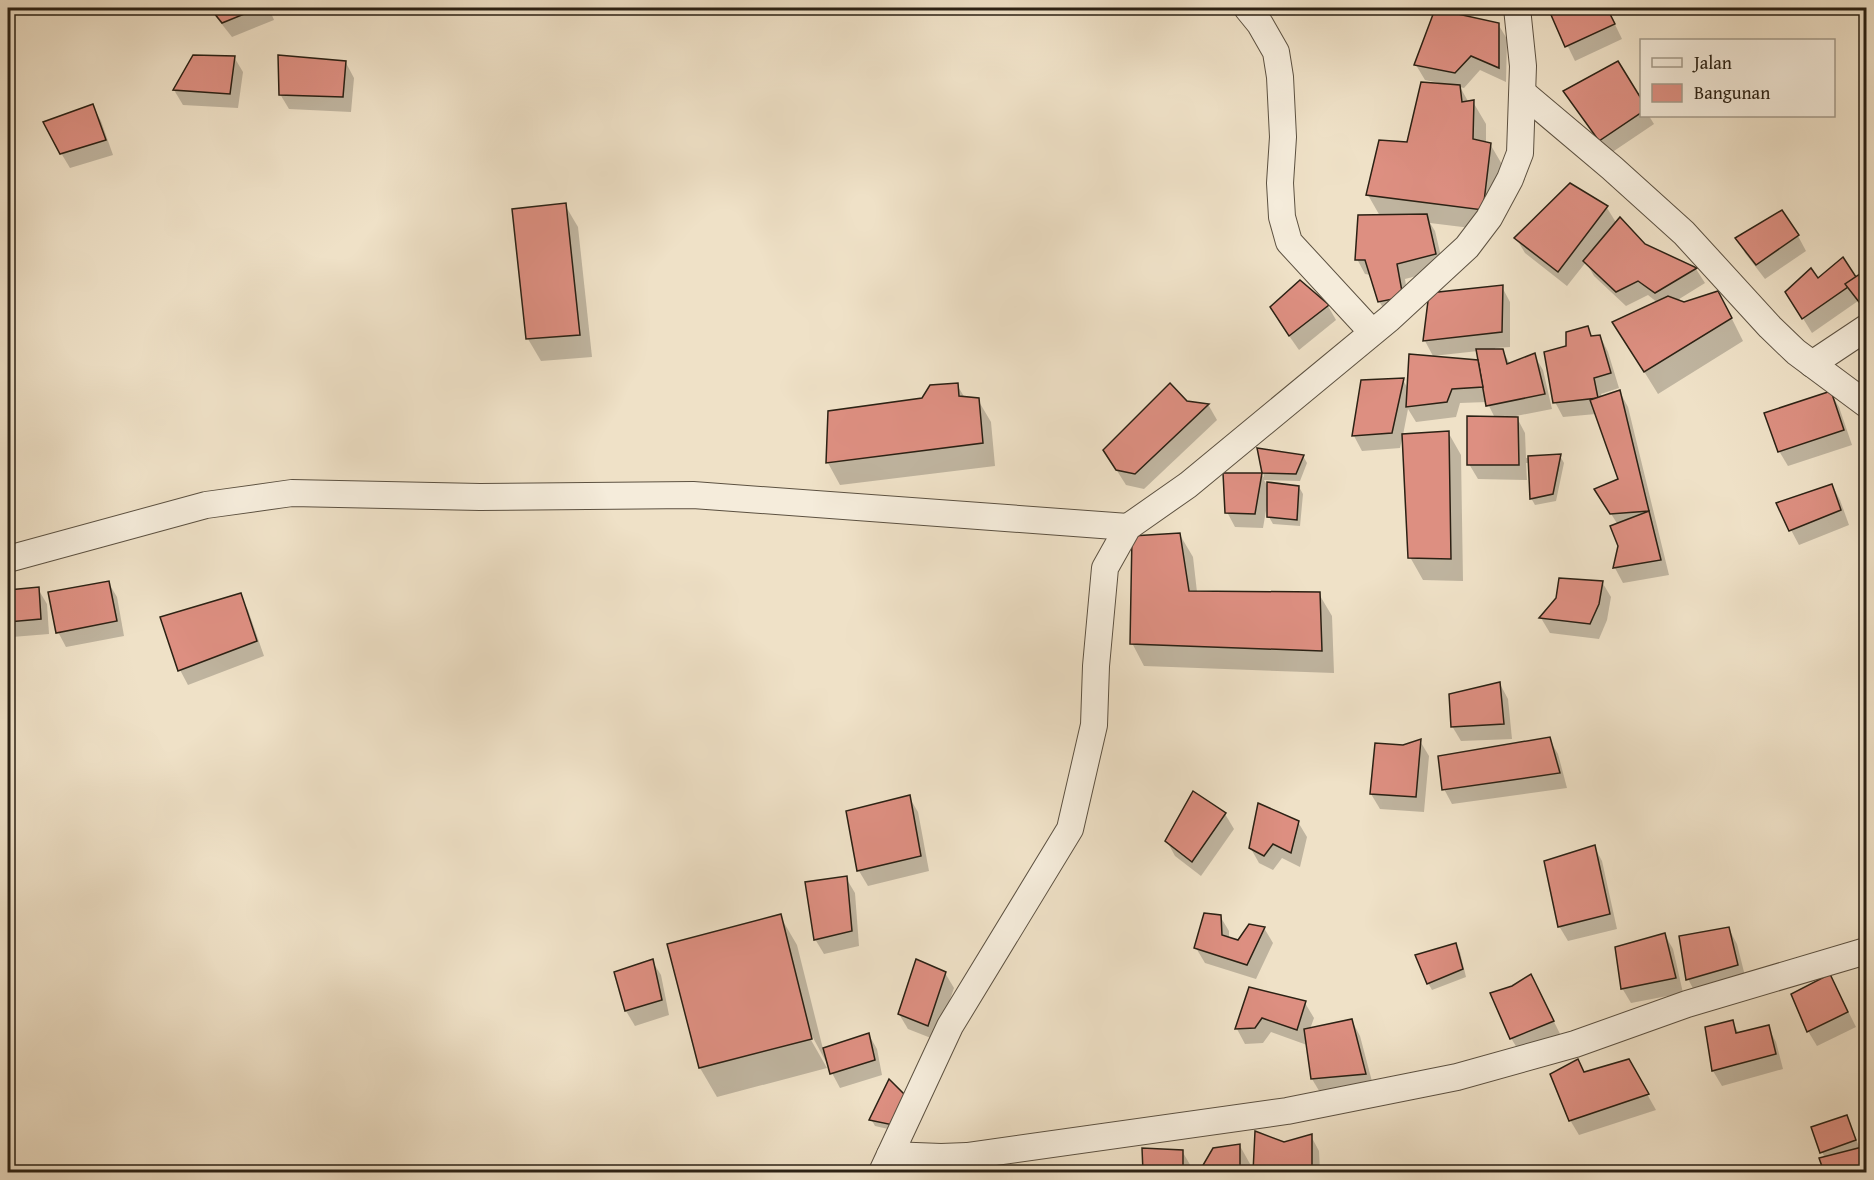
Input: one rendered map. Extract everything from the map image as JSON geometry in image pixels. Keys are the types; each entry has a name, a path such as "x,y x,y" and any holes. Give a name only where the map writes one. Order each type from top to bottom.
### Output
{"street":[{"path":"1247,8 1260,24 1276,52 1280,77 1283,137 1280,183 1282,217 1289,242 1372,332"},
{"path":"886,1164 950,1026 1070,829 1094,725 1096,666 1105,568 1128,527 1188,485 1372,332 1467,247 1489,218 1510,179 1520,153 1523,66 1517,8"},
{"path":"1523,93 1612,168 1684,233 1796,352 1866,404"},
{"path":"1812,364 1866,328"},
{"path":"8,559 206,505 292,493 480,497 693,495 1128,527"},
{"path":"886,1164 966,1156 1287,1111 1457,1077 1575,1044 1687,1004 1866,951"}],"building":[{"path":"210,8 259,8 222,23"},
{"path":"1548,8 1607,8 1615,24 1565,47"},
{"path":"1435,9 1499,23 1499,68 1471,56 1455,73 1414,65"},
{"path":"193,55 235,56 230,94 173,90"},
{"path":"278,55 346,61 343,97 279,95"},
{"path":"1618,61 1640,97 1640,113 1599,141 1563,91"},
{"path":"1421,82 1460,85 1462,102 1474,100 1473,139 1491,143 1483,210 1366,195 1379,140 1407,142"},
{"path":"93,104 106,140 60,154 43,122"},
{"path":"1570,183 1608,206 1558,272 1514,238"},
{"path":"566,203 580,335 526,339 512,209"},
{"path":"1782,210 1799,235 1756,265 1735,238"},
{"path":"1427,214 1436,254 1397,264 1403,297 1378,302 1365,260 1355,260 1358,215"},
{"path":"1620,217 1645,244 1697,268 1655,293 1638,281 1616,292 1583,261"},
{"path":"1843,257 1858,280 1802,319 1785,292 1811,268 1818,278"},
{"path":"1866,270 1866,311 1845,284"},
{"path":"1300,280 1329,305 1289,336 1270,307"},
{"path":"1503,285 1502,332 1423,341 1429,293"},
{"path":"1718,291 1732,318 1644,372 1612,322 1668,296 1684,302"},
{"path":"1588,326 1591,336 1600,335 1611,373 1594,378 1598,398 1553,403 1544,352 1566,346 1566,332"},
{"path":"1476,349 1503,349 1507,364 1535,353 1545,394 1486,406"},
{"path":"1409,354 1478,360 1483,387 1452,389 1447,402 1406,407"},
{"path":"1404,378 1392,433 1352,436 1361,380"},
{"path":"958,383 959,396 979,398 983,443 826,463 828,411 922,398 930,385"},
{"path":"1170,383 1187,401 1209,404 1135,474 1116,470 1103,450"},
{"path":"1620,390 1649,511 1610,514 1594,489 1618,479 1590,400"},
{"path":"1831,391 1844,430 1778,452 1764,413"},
{"path":"1467,416 1518,417 1519,465 1467,465"},
{"path":"1449,431 1451,559 1408,558 1402,434"},
{"path":"1257,448 1304,455 1296,474 1262,473"},
{"path":"1561,454 1553,494 1530,499 1528,456"},
{"path":"1223,473 1262,473 1255,514 1225,513"},
{"path":"1267,482 1299,486 1297,520 1267,517"},
{"path":"1832,484 1841,510 1789,531 1776,503"},
{"path":"1649,511 1661,560 1613,568 1618,546 1610,526"},
{"path":"1180,533 1189,591 1320,592 1322,651 1130,644 1132,536"},
{"path":"1559,578 1603,581 1599,604 1590,624 1539,618 1556,598"},
{"path":"109,581 117,621 56,633 48,592"},
{"path":"39,587 41,619 8,622 8,590"},
{"path":"241,593 257,641 178,671 160,617"},
{"path":"1500,682 1504,724 1451,727 1449,694"},
{"path":"1550,737 1560,773 1442,790 1438,756"},
{"path":"1421,739 1416,797 1370,794 1375,743 1403,745"},
{"path":"1193,791 1226,813 1192,862 1165,841"},
{"path":"910,795 921,856 857,871 846,811"},
{"path":"1258,803 1299,821 1291,853 1273,844 1264,856 1249,848"},
{"path":"1595,845 1610,914 1558,927 1544,861"},
{"path":"847,876 852,931 814,940 805,882"},
{"path":"1204,913 1221,915 1222,935 1238,940 1249,924 1265,927 1247,965 1194,948"},
{"path":"781,914 812,1039 699,1068 667,944"},
{"path":"1729,927 1738,965 1686,980 1679,936"},
{"path":"1665,933 1676,978 1621,989 1615,947"},
{"path":"1456,943 1463,969 1427,984 1415,955"},
{"path":"653,959 662,1000 625,1011 614,972"},
{"path":"916,959 946,972 928,1026 898,1014"},
{"path":"1531,974 1554,1021 1510,1039 1490,993 1512,986"},
{"path":"1830,974 1848,1012 1807,1032 1791,994"},
{"path":"1249,987 1306,1001 1297,1030 1262,1018 1255,1028 1235,1029"},
{"path":"1352,1019 1366,1074 1311,1079 1304,1029"},
{"path":"1733,1020 1736,1033 1769,1025 1776,1054 1712,1071 1705,1027"},
{"path":"869,1033 875,1060 830,1074 823,1048"},
{"path":"1578,1059 1584,1072 1629,1059 1649,1094 1569,1121 1550,1074"},
{"path":"889,1079 905,1095 893,1125 869,1120"},
{"path":"1847,1115 1856,1140 1820,1153 1811,1127"},
{"path":"1255,1131 1284,1142 1312,1134 1312,1172 1253,1172"},
{"path":"1240,1144 1240,1172 1143,1172 1142,1148 1183,1150 1183,1167 1202,1167 1213,1148"},
{"path":"1866,1146 1866,1172 1824,1172 1819,1158"}]}
